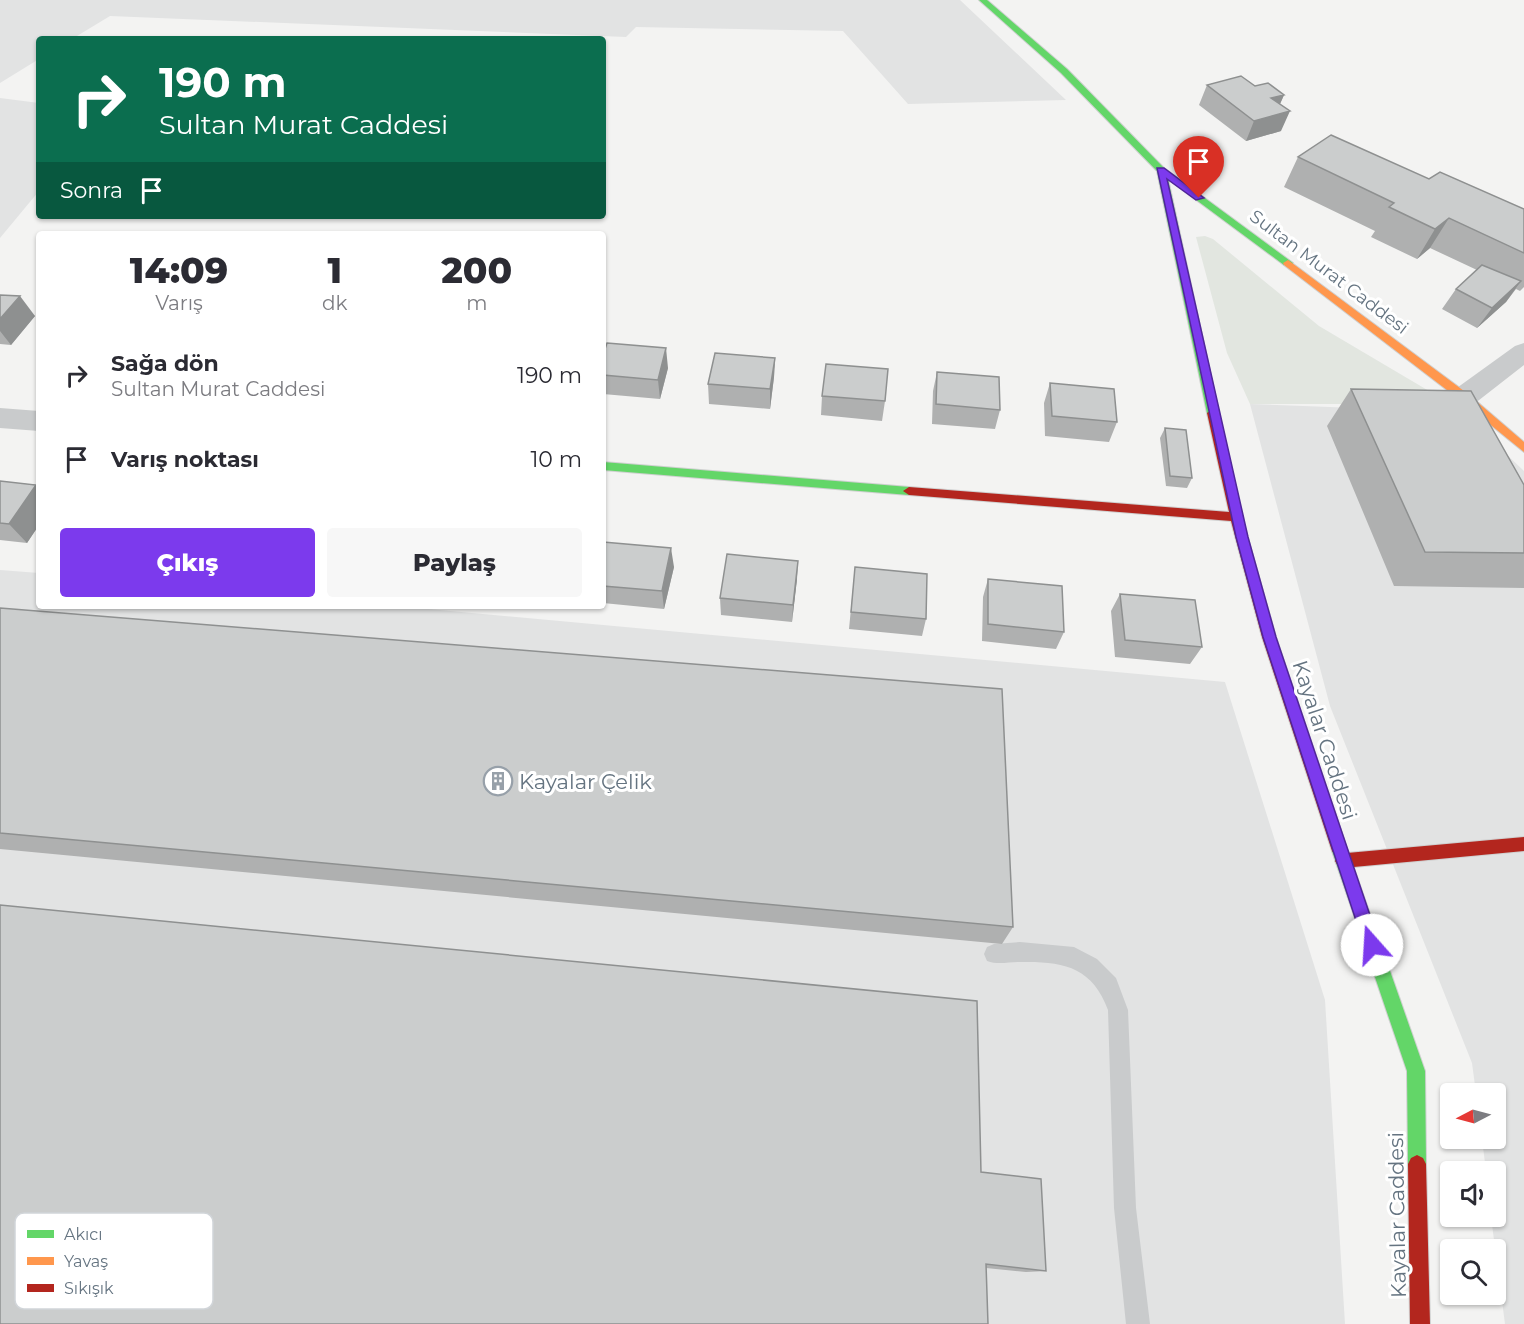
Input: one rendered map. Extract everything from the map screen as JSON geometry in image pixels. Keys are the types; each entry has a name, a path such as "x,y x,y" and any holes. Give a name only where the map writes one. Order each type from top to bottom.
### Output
{"street":[{"name":"Sultan Murat Caddesi","path":"983,0 1064,71 1161,170 1333,296 1464,397 1524,448"},
{"name":"Kayalar Caddesi","path":"1161,170 1236,517 1269,637 1416,1071 1420,1324"},
{"path":"1464,397 1524,352"},
{"path":"0,418 36,421"},
{"path":"606,466 1236,517"},
{"path":"1343,861 1524,844"}],"lane":[{"path":"994,954 1020,952 1074,957 1090,966 1109,985 1118,1010 1125,1208 1138,1324"}],"shaded area":[{"path":"0,0 960,0 1066,100 908,104 843,31 636,27 626,37 110,16 77,36 36,36 36,61 0,83"},
{"path":"0,98 36,103 36,195 0,238"},
{"path":"1205,236 1213,239 1319,326 1451,404 1250,404 1227,353 1196,237"},
{"path":"1250,404 1462,412 1524,471 1524,1324 1505,1324 1503,1305 1506,1305 1506,1239 1494,1239 1492,1227 1506,1227 1506,1161 1485,1161 1483,1149 1506,1149 1506,1083 1475,1083 1472,1063 1330,706"},
{"name":"Kayalar Çelik","path":"0,570 36,573 36,609 429,609 1225,682 1325,1000 1345,1324 0,1324"}],"building":[{"path":"1241,76 1255,86 1268,83 1284,95 1271,98 1290,111 1254,121 1207,85"},
{"path":"1331,135 1429,179 1440,172 1524,209 1524,253 1449,218 1435,229 1389,207 1394,203 1298,157"},
{"path":"1482,265 1521,281 1492,308 1456,289"},
{"path":"0,295 20,296 0,319"},
{"path":"607,343 666,348 658,380 606,375"},
{"path":"715,353 775,358 770,389 708,384"},
{"path":"826,364 888,369 885,401 822,396"},
{"path":"937,372 999,377 1000,410 936,404"},
{"path":"1050,383 1114,389 1117,422 1052,416"},
{"path":"1351,389 1471,391 1524,485 1524,553 1425,552"},
{"path":"1165,428 1186,430 1192,478 1170,476"},
{"path":"0,481 36,485 9,524 0,523"},
{"path":"606,542 671,548 662,591 606,586"},
{"path":"727,554 798,561 793,605 720,598"},
{"path":"855,567 927,574 926,619 851,612"},
{"path":"988,579 1062,586 1064,632 988,624"},
{"path":"1120,594 1195,600 1202,647 1125,640"},
{"name":"Kayalar Çelik","path":"0,608 1002,689 1013,927 0,833"},
{"path":"0,905 977,1001 981,1172 1041,1179 1046,1271 986,1264 988,1324 0,1324"}],"traffic: fast":[{"path":"983,0 1064,71 1161,170 1288,263"},
{"path":"1161,170 1213,413"},
{"path":"606,466 909,491"},
{"path":"1340,851 1416,1071 1417,1164"}],"traffic: slow":[{"path":"1288,263 1464,397 1524,448"}],"traffic: jam":[{"path":"1213,413 1236,517 1269,637 1340,851"},
{"path":"909,491 1236,517"},
{"path":"1343,861 1524,844"},
{"path":"1417,1164 1420,1324"}],"place":[{"name":"Kayalar Çelik","path":"498,781"}],"route":[{"path":"1199,198 1161,170 1236,517 1269,637 1372,945"}]}
